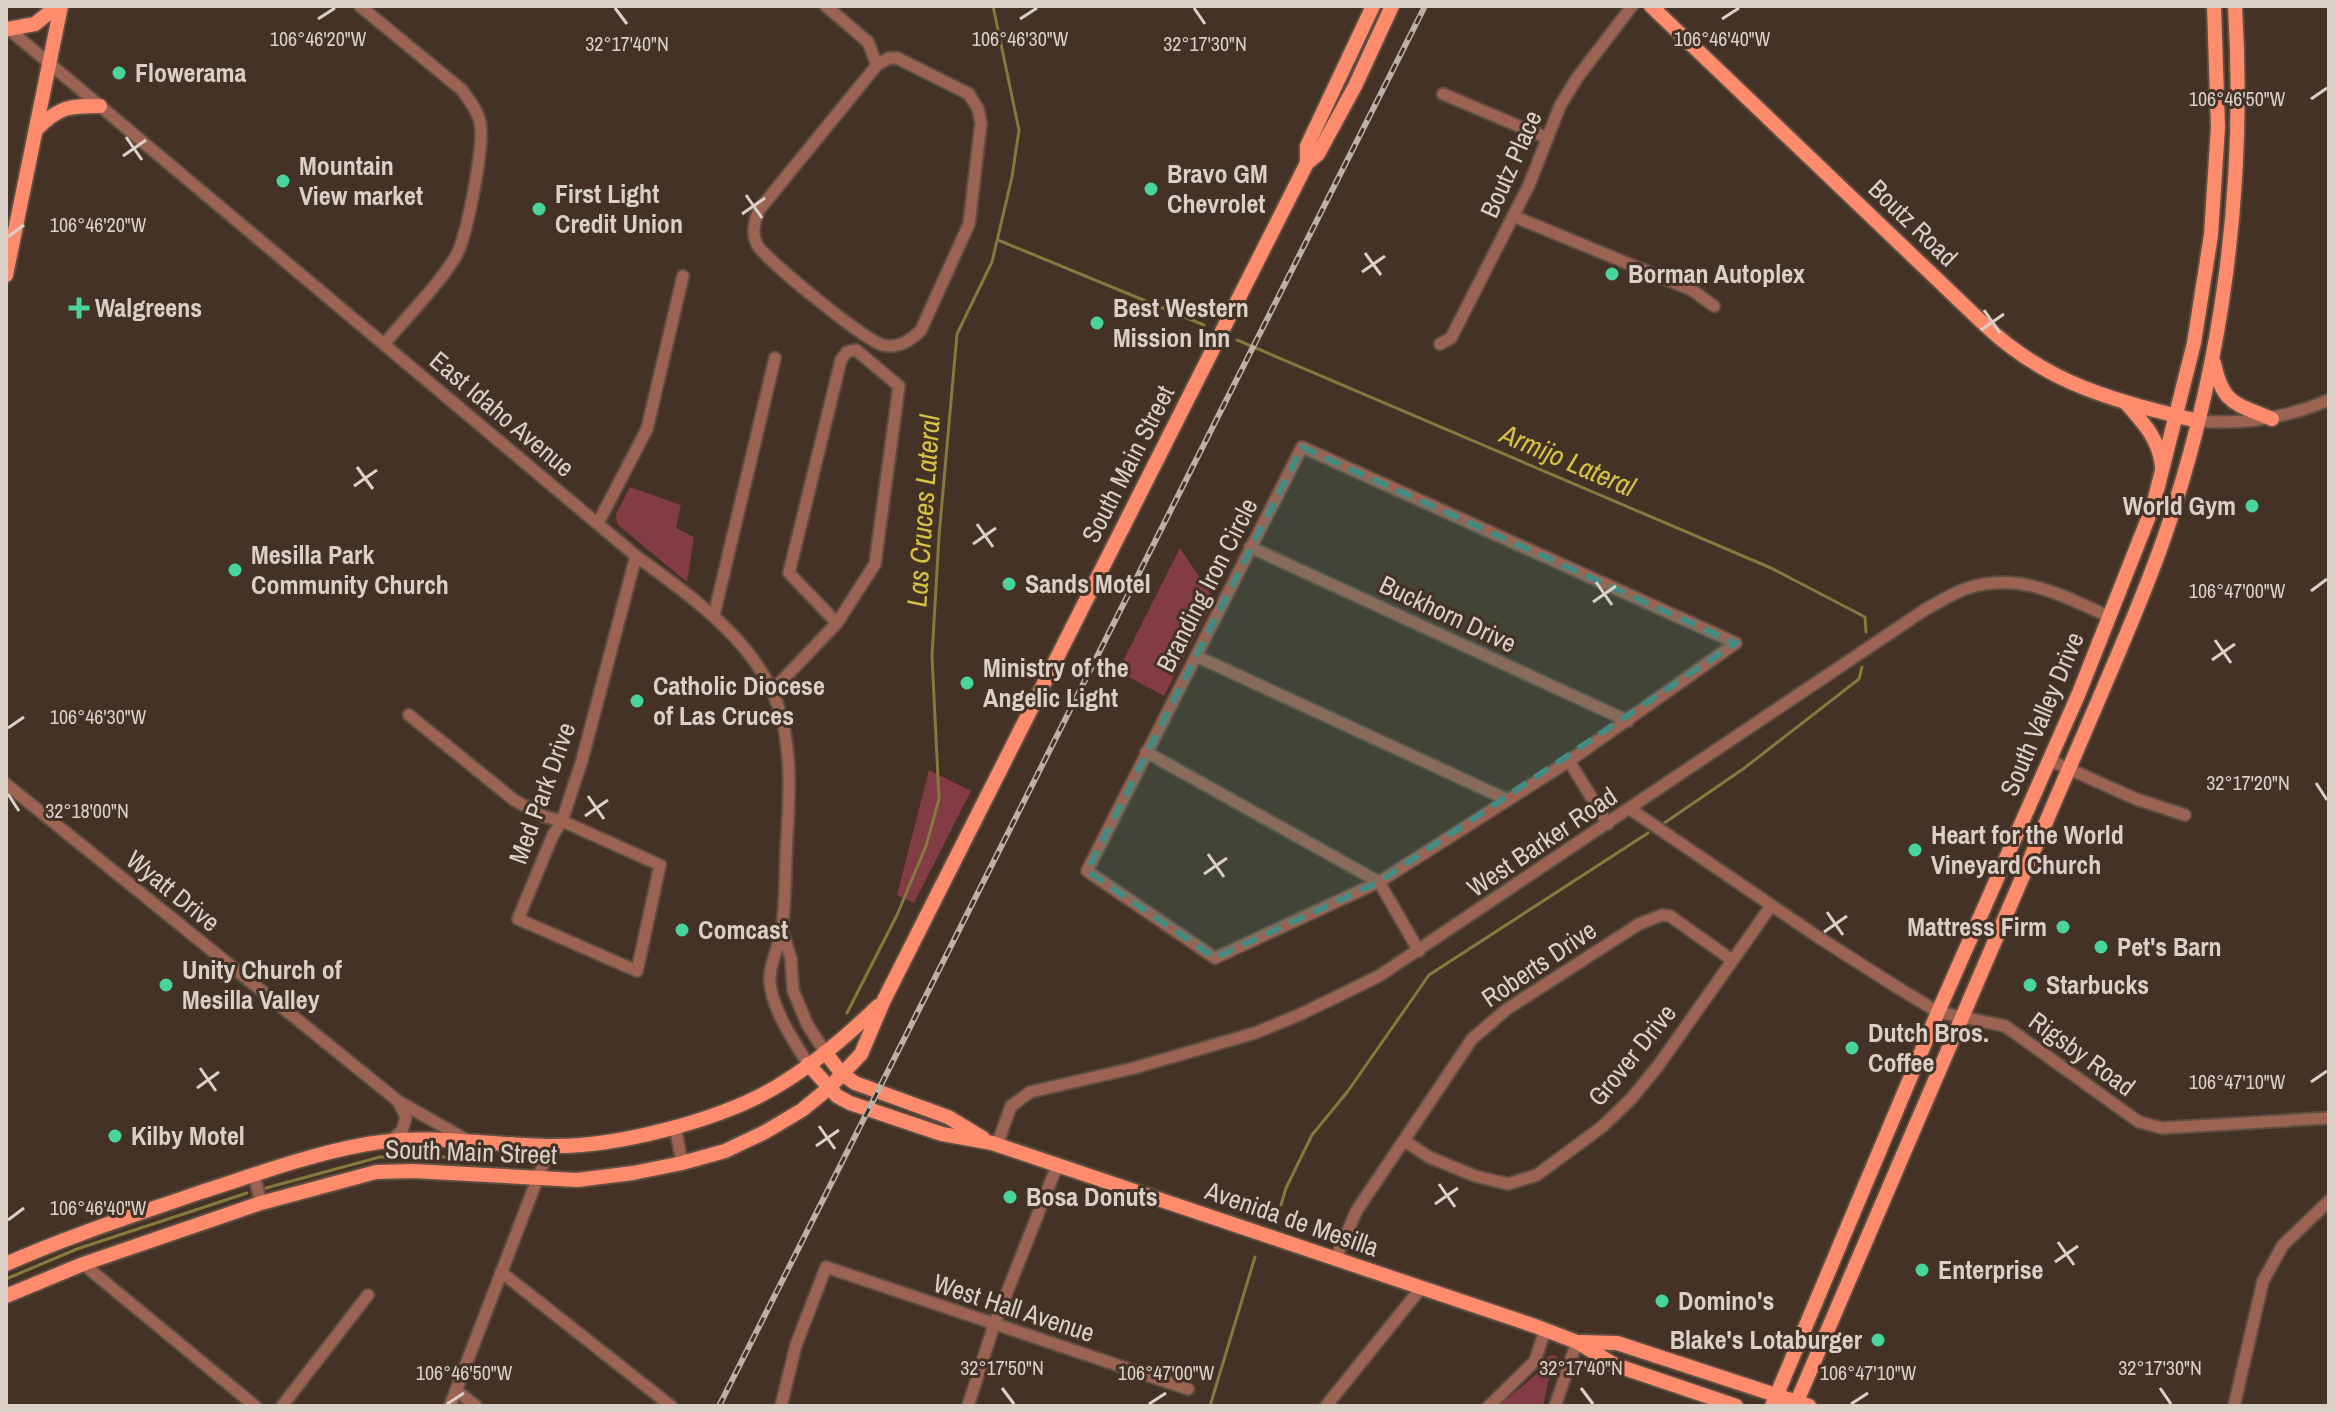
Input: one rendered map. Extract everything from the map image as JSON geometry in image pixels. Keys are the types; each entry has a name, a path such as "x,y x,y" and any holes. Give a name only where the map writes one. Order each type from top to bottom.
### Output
{"main road":[{"path":"7,28 35,24 59,6"},
{"path":"6,275 59,6"},
{"name":"South Main Street","path":"1307,163 1307,146 1373,6"},
{"name":"South Main Street","path":"6,1296 83,1264 261,1203 376,1172 413,1171 577,1180 682,1163 725,1151 765,1132 802,1110 829,1088 861,1054 884,1000 1307,163 1318,154 1392,6"},
{"name":"Boutz Road","path":"1651,6 1995,334 2027,360 2072,385 2198,421"},
{"name":"South Valley Drive","path":"1775,1400 2144,533 2178,416 2194,343 2211,235 2218,127 2214,6"},
{"name":"South Valley Drive","path":"1800,1404 2130,625 2163,540 2213,357 2231,237 2239,73 2235,6"},
{"path":"36,129 67,107 100,106"},
{"path":"2213,357 2218,383 2224,395 2234,403 2272,419"},
{"path":"2125,402 2148,428 2160,449 2163,471"},
{"name":"South Main Street","path":"6,1264 63,1239 332,1151 390,1141 469,1141 550,1146 628,1137 713,1116 783,1083 849,1035 884,1000"},
{"name":"Avenida de Mesilla","path":"825,1052 842,1074 855,1083 948,1117 995,1144"},
{"name":"Avenida de Mesilla","path":"808,1064 837,1096 868,1110 942,1134 995,1144 1545,1330 1577,1342 1615,1365 1736,1406"},
{"name":"Avenida de Mesilla","path":"1577,1342 1617,1343 1775,1400 1800,1404"}],"street":[{"path":"360,6 462,90 473,104 480,121 482,139 477,176 458,253 385,343"},
{"path":"826,6 868,42 877,65"},
{"name":"Boutz Place","path":"1440,344 1451,338 1529,185 1560,106 1577,78 1632,6"},
{"name":"East Idaho Avenue","path":"7,28 636,556 714,615 750,655 772,691 785,731 790,781 782,929 770,977 788,1033 808,1064"},
{"path":"889,58 897,58 962,88 975,101 981,123 966,235 921,330 914,338 893,346 869,339 841,317 772,260 757,245 754,234 759,210 877,65 889,58"},
{"path":"1443,94 1547,138"},
{"path":"1513,216 1692,290 1714,306"},
{"path":"598,523 647,429 683,276"},
{"path":"772,691 837,623 875,564 899,386 856,350 847,352 841,360 789,573 837,623"},
{"path":"714,615 775,358"},
{"path":"2198,421 2252,422 2272,419 2329,400"},
{"name":"Branding Iron Circle","path":"1302,447 1736,643 1569,761 1379,882 1215,958 1087,871 1196,656 1302,447"},
{"name":"Buckhorn Drive","path":"1250,547 1628,721"},
{"name":"Med Park Drive","path":"562,821 660,865 637,971 518,919 553,835 562,821 582,760 636,556"},
{"name":"West Barker Road","path":"995,1144 1011,1106 1030,1092 1134,1068 1255,1033 1340,996 1419,951 1926,609 1965,589 2008,582 2041,587 2110,617"},
{"path":"1196,656 1508,800"},
{"path":"409,715 514,800 543,816 562,821"},
{"path":"1146,752 1379,882 1419,951"},
{"path":"2049,760 2136,799 2185,815"},
{"path":"1569,761 1608,824"},
{"name":"Wyatt Drive","path":"6,784 398,1101 469,1141"},
{"name":"Rigsby Road","path":"1630,809 1771,906 1938,1012 2005,1026 2139,1122 2162,1128 2329,1118"},
{"name":"Grover Drive","path":"1405,1141 1429,1157 1475,1176 1508,1184 1537,1175 1603,1126 1631,1099 1658,1066 1771,906"},
{"name":"Roberts Drive","path":"1335,1260 1357,1210 1472,1039 1507,1009 1639,924 1662,915 1670,916 1732,960"},
{"name":"East Idaho Avenue","path":"782,929 791,959 793,990 807,1024 825,1052"},
{"path":"390,1141 402,1131 406,1117 398,1101"},
{"path":"675,1126 682,1163"},
{"path":"450,1406 550,1146"},
{"path":"968,1406 994,1325 1057,1166"},
{"path":"254,1175 261,1203"},
{"path":"2234,1406 2263,1281 2283,1245 2329,1201"},
{"path":"83,1264 255,1406"},
{"name":"West Hall Avenue","path":"781,1406 796,1345 826,1267 1188,1389"},
{"path":"501,1272 671,1406"},
{"path":"1326,1406 1421,1288"},
{"path":"282,1406 368,1295"},
{"path":"1489,1406 1535,1361 1545,1330"},
{"path":"1555,1406 1577,1342"},
{"path":"456,1390 476,1406"}],"highlighted area":[{"path":"1302,447 1736,643 1379,882 1215,958 1087,871"}],"shaded area":[{"path":"630,487 681,505 676,528 694,537 687,582 617,524 616,514"},
{"path":"1180,548 1214,599 1164,696 1118,671"},
{"path":"929,770 971,791 914,903 897,895"},
{"path":"1556,1355 1559,1362 1548,1382 1543,1406 1498,1406 1538,1373 1549,1356"}],"waterway":[{"name":"Las Cruces Lateral","path":"847,1013 897,915 926,846 939,799 932,656 957,334 992,262 1012,177 1019,130 993,6"},
{"name":"Armijo Lateral","path":"998,240 1204,325"},
{"name":"Armijo Lateral","path":"1237,340 1771,568 1865,617 1866,632"},
{"name":"Armijo Lateral","path":"1660,826 1743,769 1859,679 1862,667"},
{"name":"Armijo Lateral","path":"1281,1205 1312,1135 1348,1091 1429,975 1648,833"},
{"name":"Las Cruces Lateral","path":"266,1188 380,1157 464,1157"},
{"name":"Las Cruces Lateral","path":"6,1279 77,1249 247,1193"},
{"name":"Armijo Lateral","path":"1210,1406 1255,1257"}],"railway":[{"path":"719,1406 1425,6"}],"place":[{"name":"Flowerama","path":"119,73"},
{"name":"Mountain View market","path":"283,181"},
{"name":"Bravo GM Chevrolet","path":"1151,189"},
{"name":"First Light Credit Union","path":"539,209"},
{"name":"Borman Autoplex","path":"1612,274"},
{"name":"Walgreens","path":"79,308"},
{"name":"Best Western Mission Inn","path":"1097,323"},
{"name":"World Gym","path":"2252,506"},
{"name":"Mesilla Park Community Church","path":"235,570"},
{"name":"Sands Motel","path":"1009,584"},
{"name":"Ministry of the Angelic Light","path":"967,683"},
{"name":"Catholic Diocese of Las Cruces","path":"637,701"},
{"name":"Heart for the World Vineyard Church","path":"1915,850"},
{"name":"Mattress Firm","path":"2063,927"},
{"name":"Comcast","path":"682,930"},
{"name":"Pet's Barn","path":"2101,947"},
{"name":"Unity Church of Mesilla Valley","path":"166,985"},
{"name":"Starbucks","path":"2030,985"},
{"name":"Dutch Bros. Coffee","path":"1852,1048"},
{"name":"Kilby Motel","path":"115,1136"},
{"name":"Bosa Donuts","path":"1010,1197"},
{"name":"Enterprise","path":"1922,1270"},
{"name":"Domino's","path":"1662,1301"},
{"name":"Blake's Lotaburger","path":"1878,1340"}]}
